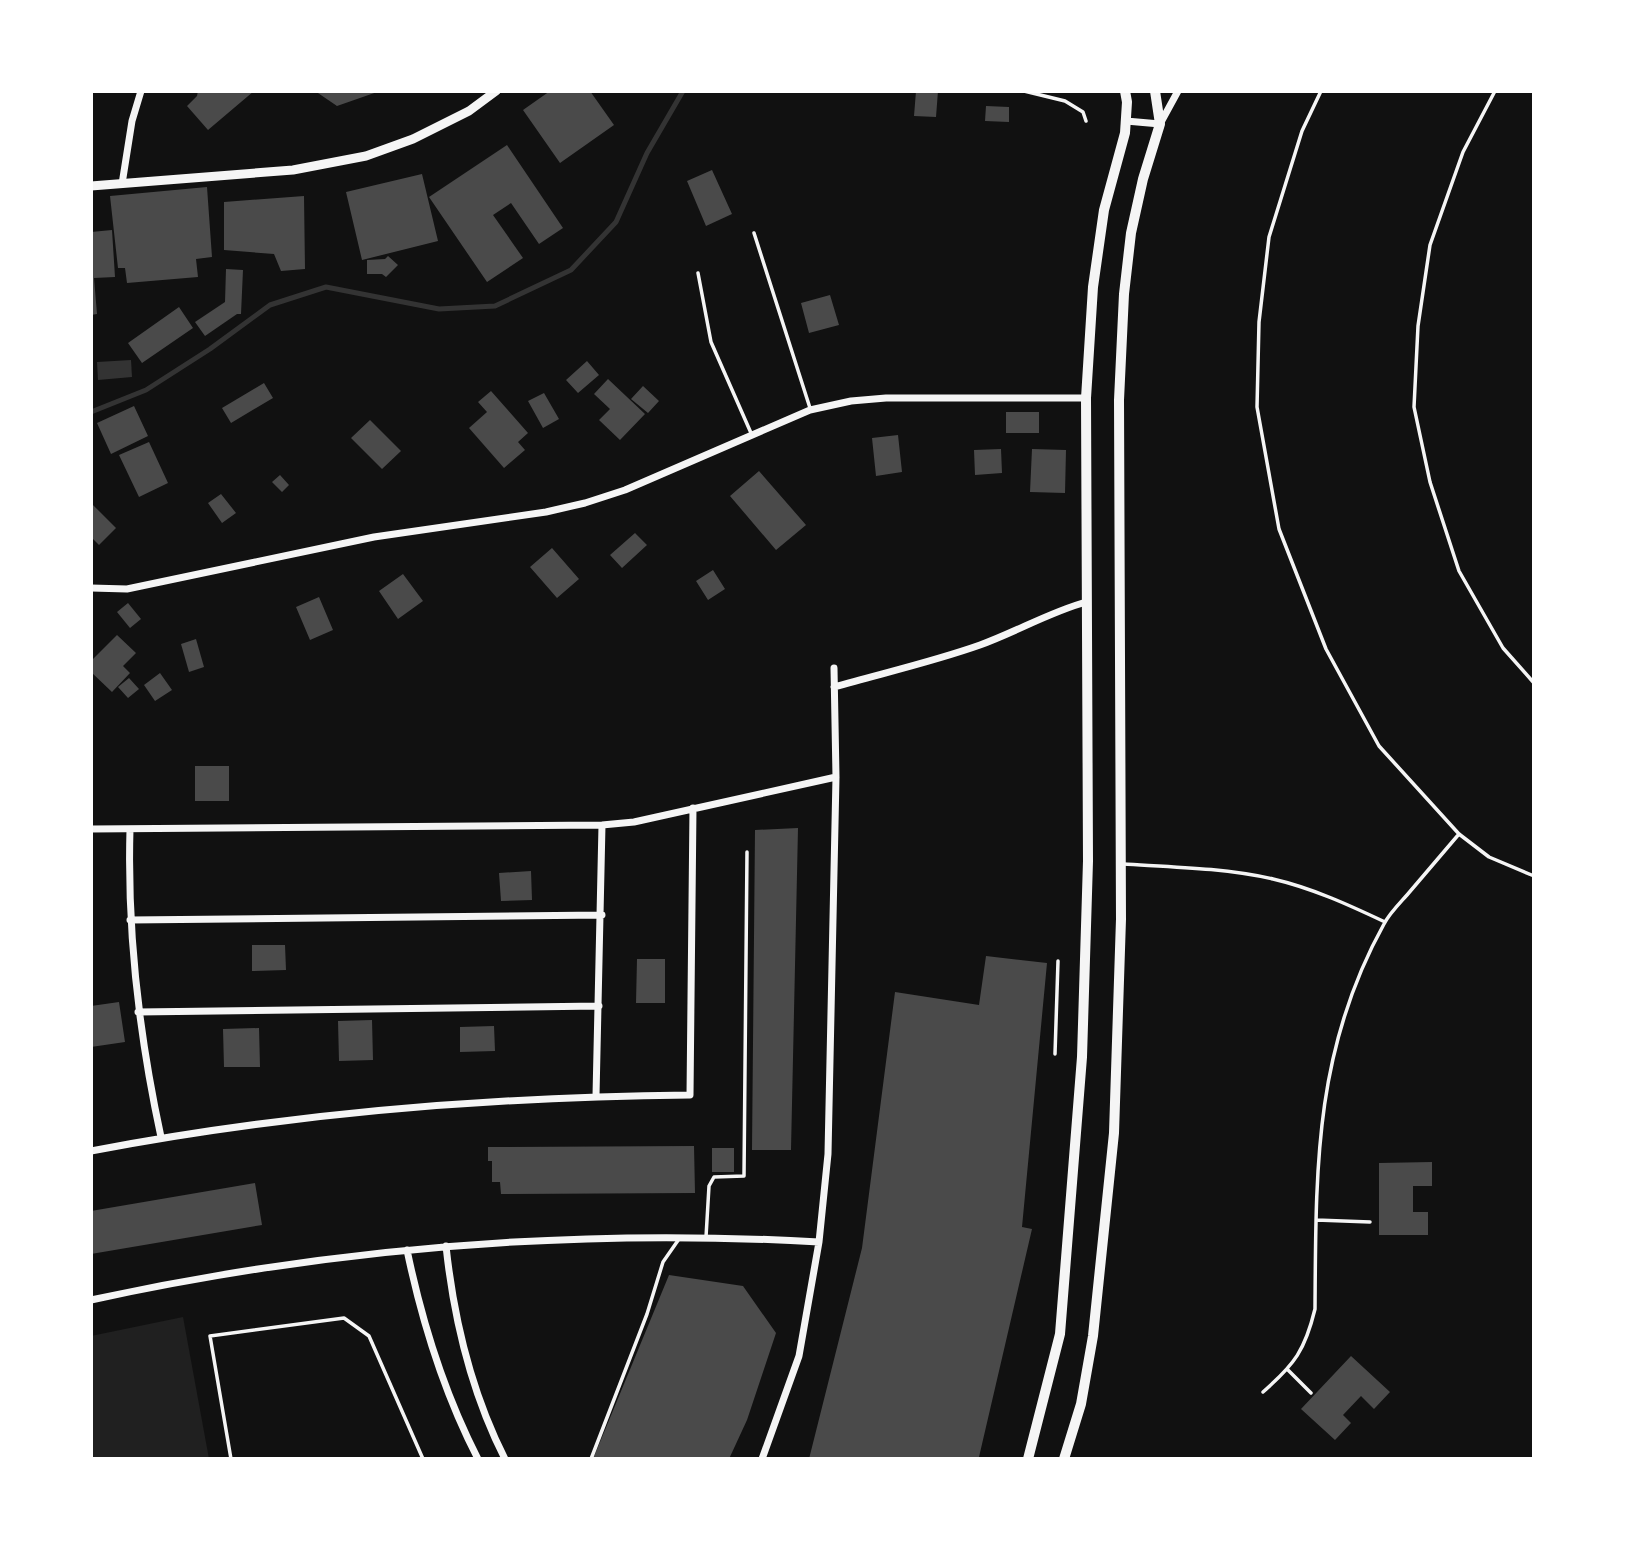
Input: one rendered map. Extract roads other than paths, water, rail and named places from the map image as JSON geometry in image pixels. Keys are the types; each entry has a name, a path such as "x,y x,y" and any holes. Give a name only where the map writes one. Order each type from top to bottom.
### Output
{"main road":[{"path":"1028,1459 1059,1334 1082,1057 1088,860 1086,398 1093,287 1104,210 1121,152 1126,121 1125,91"},
{"path":"1064,1459 1081,1404 1093,1336 1109,1196 1117,1063 1120,864 1119,400 1124,294 1131,233 1143,179 1160,124 1155,91"}],"street":[{"path":"122,184 132,121 141,91"},
{"path":"91,186 293,170 366,156 413,139 458,117 496,91"},
{"path":"1126,121 1160,124 1178,91"},
{"path":"91,588 127,589 374,537 546,512 625,490 810,410 851,401 886,398 1086,398"},
{"path":"834,687 953,654 1086,602"},
{"path":"762,1459 799,1356 819,1242 828,1154 836,778 834,668"},
{"path":"91,829 634,822 836,778"},
{"path":"91,1151 161,1137 378,1109 596,1096 690,1095 693,808"},
{"path":"596,1096 602,824"},
{"path":"130,829 130,920 138,1012 161,1137"},
{"path":"130,920 601,915"},
{"path":"138,1012 599,1006"},
{"path":"91,1300 165,1283 275,1265 407,1250 533,1240 680,1237 819,1242"},
{"path":"446,1247 460,1336 474,1388 505,1459"},
{"path":"407,1250 435,1360 463,1430 478,1459"}],"lane":[{"path":"1321,91 1302,131 1269,237 1259,322 1257,407 1279,529 1325,649 1379,746 1459,834 1489,857 1534,876"},
{"path":"1494,91 1463,152 1430,245 1418,326 1415,407 1430,482 1459,571 1503,648 1534,683"},
{"path":"754,233 810,410"},
{"path":"698,273 711,342 752,435"},
{"path":"1263,1392 1288,1370 1309,1336 1315,1309 1319,1135 1328,1077 1340,1029 1358,979 1385,922 1459,834"},
{"path":"706,1237 709,1186 714,1177 744,1176 747,852"},
{"path":"1120,864 1236,872 1275,880 1331,897 1385,922"},
{"path":"1316,1220 1370,1222"},
{"path":"591,1459 647,1314 663,1262 680,1237"},
{"path":"232,1459 210,1336 345,1318 369,1336 423,1459"},
{"path":"1288,1370 1311,1392"}],"waterway":[{"path":"91,412 146,390 210,349 270,305 326,287 439,309 495,306 571,270 616,222 647,153 683,91"}]}
